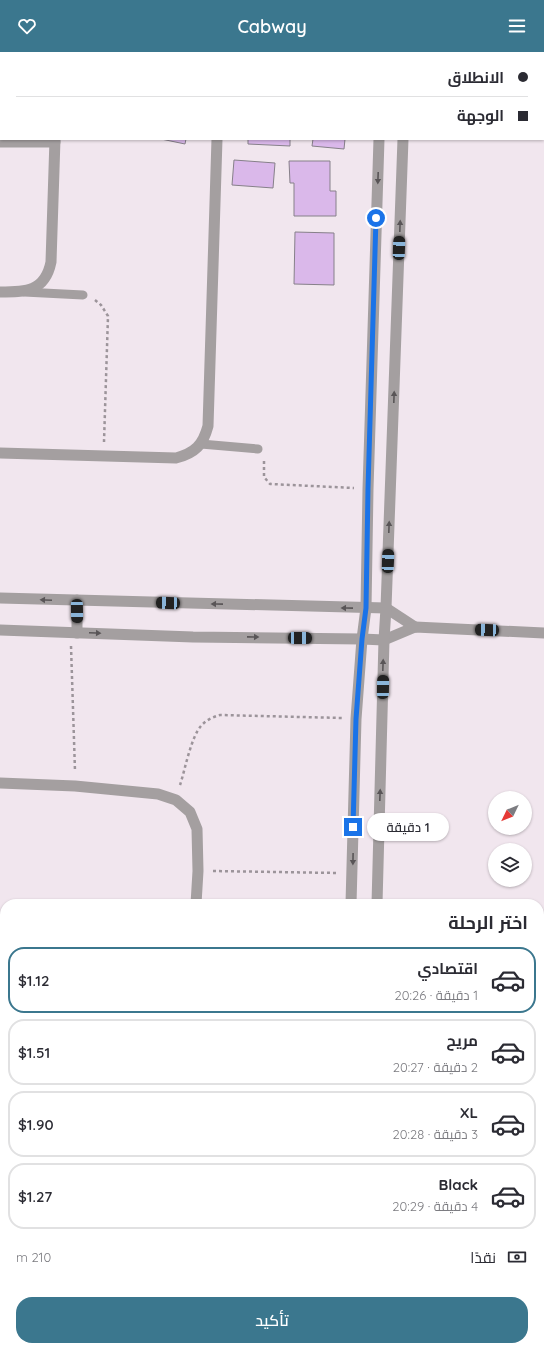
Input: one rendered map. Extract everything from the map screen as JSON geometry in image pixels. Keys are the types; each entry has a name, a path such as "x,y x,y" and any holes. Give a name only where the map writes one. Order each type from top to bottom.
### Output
{"street":[{"path":"0,453 176,458 185,456 194,451 201,444 208,426 217,140"},
{"path":"352,899 356,719 362,639 366,608 368,489 379,140"},
{"path":"376,899 384,640 403,140"},
{"path":"0,142 55,141 51,262 49,270 41,282 35,287 22,292 0,292"},
{"path":"0,598 386,608 415,627"},
{"path":"74,633 77,600"},
{"path":"0,630 193,637 384,640 415,627 544,633"},
{"path":"0,783 75,786 158,794 176,800 190,812 197,829 198,871 196,899"}],"lane":[{"path":"22,292 83,295"},
{"path":"201,444 258,449"}],"path":[{"path":"83,295 96,300 108,316 103,456"},
{"path":"258,449 261,449 264,452 264,477 270,484 368,489"},
{"path":"74,633 75,786"},
{"path":"176,800 195,736 201,726 210,719 220,715 356,719"},
{"path":"198,871 352,873"}],"building":[{"path":"166,140 186,140 185,144"},
{"path":"248,140 290,140 290,146 248,144"},
{"path":"313,140 345,140 344,149 312,146"},
{"path":"234,160 275,163 273,188 232,185"},
{"path":"289,161 330,161 330,191 336,191 336,216 294,216 294,183 290,183"},
{"path":"295,232 334,233 334,285 294,284"}],"route":[{"path":"353,827 356,719 362,639 366,608 376,218"}]}
